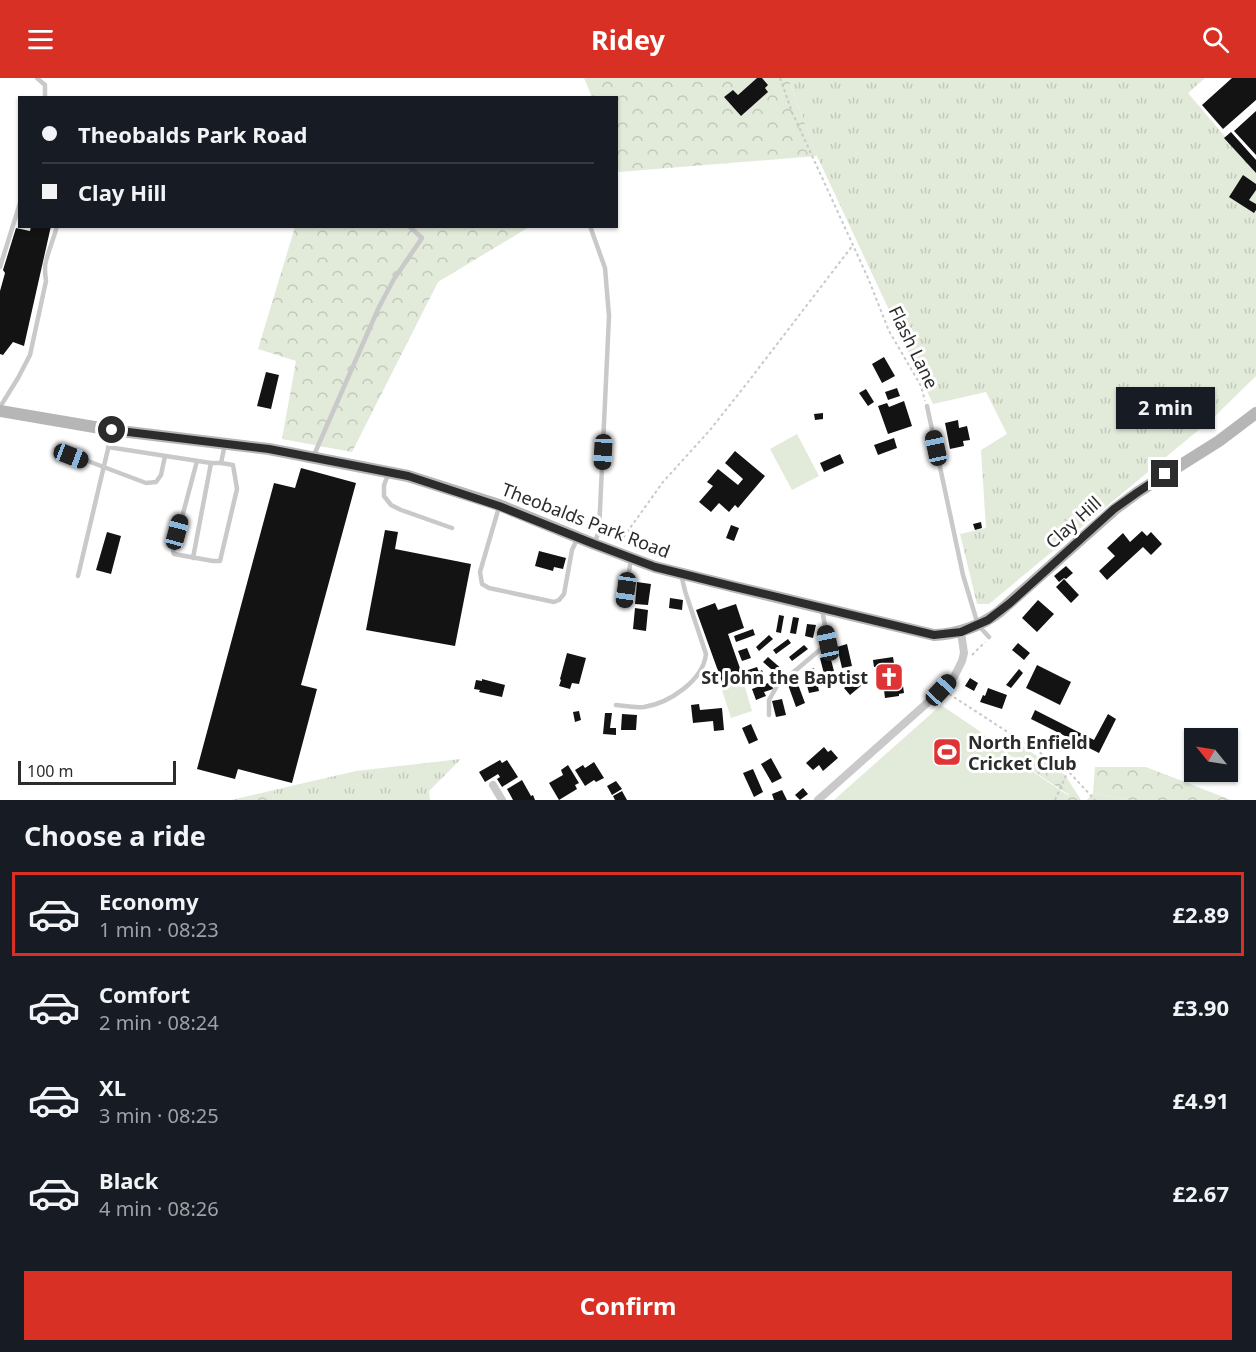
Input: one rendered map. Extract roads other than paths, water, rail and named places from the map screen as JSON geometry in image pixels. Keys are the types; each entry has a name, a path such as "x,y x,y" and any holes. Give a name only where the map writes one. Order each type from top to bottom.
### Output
{"street":[{"name":"Theobalds Park Road","path":"0,409 112,430 269,449 408,476 499,506 614,552 681,574 925,633 944,634"},
{"name":"Clay Hill","path":"944,634 961,632 999,612 1114,509 1219,441 1256,412"},
{"path":"818,800 954,677 964,653 961,632"},
{"path":"493,785 502,800"}],"lane":[{"path":"37,78 45,85 45,96"},
{"path":"0,267 18,209"},
{"path":"0,409 30,355 46,281 46,261 56,228"},
{"path":"313,458 379,307 394,279 422,238 411,228"},
{"path":"591,228 605,268 609,316 599,531 594,544"},
{"name":"Flash Lane","path":"927,406 963,574 978,625 989,637"},
{"path":"78,576 112,430"},
{"path":"221,463 225,444"},
{"path":"108,447 233,465 237,489 220,561 174,554 173,551 197,461"},
{"path":"56,450 146,483 156,482 161,475 165,456"},
{"path":"193,558 211,463"},
{"path":"389,472 384,485 384,496 391,505 452,528"},
{"path":"499,506 480,572 482,584 489,588 554,602 559,600 564,594 572,550 578,537"},
{"path":"624,606 631,558"},
{"path":"616,705 642,707 656,704 678,693 702,667 706,654 681,574"},
{"path":"769,715 769,700 777,686 828,643 821,608"}],"place":[{"name":"St John the Baptist","path":"889,677"},
{"name":"North Enfield Cricket Club","path":"947,752"}]}
